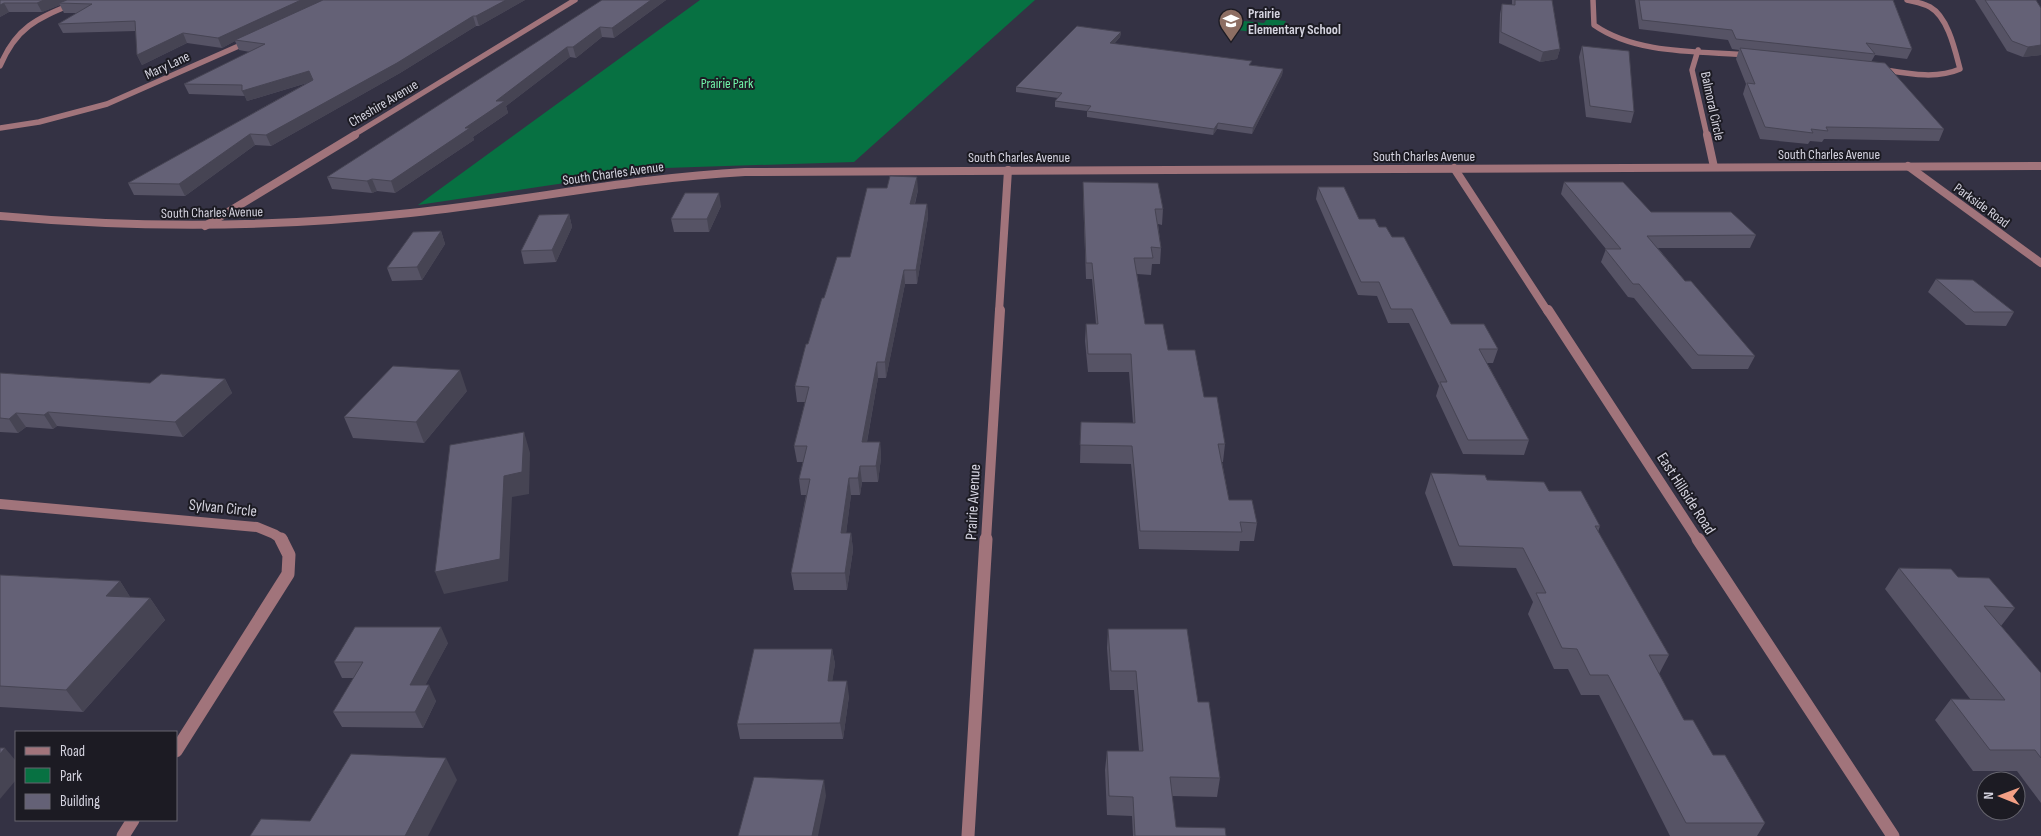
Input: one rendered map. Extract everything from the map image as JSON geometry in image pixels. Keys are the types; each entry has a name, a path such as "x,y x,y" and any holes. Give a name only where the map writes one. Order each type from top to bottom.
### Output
{"street":[{"path":"1,63 8,46 23,28 82,0"},
{"name":"Cheshire Avenue","path":"205,226 575,0"},
{"name":"Balmoral Circle","path":"1593,0 1594,25 1612,38 1633,43 1757,56"},
{"path":"1876,69 1944,74 1960,69 1956,54 1938,14 1932,8 1907,0"},
{"name":"Mary Lane","path":"0,128 39,122 107,104 259,36"},
{"name":"Balmoral Circle","path":"1698,50 1692,70 1714,167"},
{"name":"Parkside Road","path":"1908,166 2041,263"},
{"name":"South Charles Avenue","path":"0,216 94,224 205,226 365,218 457,208 613,184 700,174 798,170 2041,166"},
{"name":"East Hillside Road","path":"1454,168 1893,836"},
{"name":"Prairie Avenue","path":"968,836 1008,170"},
{"name":"Sylvan Circle","path":"0,504 257,527 278,534 287,544 291,558 288,574 178,748"},
{"path":"123,836 132,821"}],"green space":[{"name":"Prairie Park","path":"700,0 1035,0 854,162 665,168 418,205"},
{"path":"1267,19 1286,21 1278,35 1237,30 1244,21 1264,23"}],"building":[{"path":"0,0 44,0 37,3 4,3 0,5"},
{"path":"67,0 301,0 218,38 183,33 137,55 135,21 58,24 92,4 59,3"},
{"path":"323,0 506,0 473,16 397,63 266,135 250,134 179,184 128,183 313,80 309,71 242,91 242,85 184,84 265,44 235,40"},
{"path":"602,0 651,0 612,28 600,27 573,47 567,47 496,101 505,101 465,128 470,128 391,181 327,177"},
{"path":"1515,0 1552,0 1560,49 1543,52 1501,32 1502,4 1515,5"},
{"path":"1639,0 1893,0 1912,49 1866,43 1875,54 1736,39 1732,30 1642,20"},
{"path":"1985,0 2036,0 2041,8 2041,45 2028,47 2012,41"},
{"path":"1077,26 1121,32 1110,43 1252,61 1249,65 1283,69 1253,128 1218,123 1214,129 1087,111 1091,106 1055,101 1062,93 1016,87"},
{"path":"1582,46 1629,51 1634,112 1590,106"},
{"path":"1740,48 1885,63 1944,129 1826,127 1828,131 1811,129 1813,133 1765,127 1747,83 1755,84"},
{"path":"890,176 917,177 910,204 927,204 916,270 904,270 885,362 877,362 862,442 880,442 876,466 860,466 858,478 849,478 841,533 851,533 845,573 791,573 810,479 799,479 807,446 794,446 809,387 795,386 806,344 808,344 837,257 850,257 867,188 887,188"},
{"path":"1083,182 1158,183 1163,209 1155,209 1161,248 1151,247 1153,258 1134,258 1145,324 1163,324 1168,350 1195,350 1204,397 1217,397 1225,444 1218,444 1229,500 1252,500 1257,523 1240,522 1242,532 1140,531 1132,446 1080,445 1081,422 1135,423 1131,354 1088,354 1086,324 1098,324 1092,263 1086,263"},
{"path":"1564,182 1623,182 1651,212 1731,212 1756,235 1647,236 1685,281 1691,281 1755,356 1698,355 1639,284 1633,284 1605,249 1621,249"},
{"path":"1318,187 1344,187 1359,219 1375,219 1379,227 1386,227 1392,237 1404,237 1451,324 1484,324 1498,349 1479,349 1529,440 1468,440 1440,382 1447,382 1412,309 1391,309 1379,282 1361,282"},
{"path":"685,193 719,193 707,219 671,219"},
{"path":"569,214 552,250 521,251 539,215"},
{"path":"441,231 417,267 387,268 413,232"},
{"path":"1936,279 1973,280 2014,312 1974,312"},
{"path":"393,366 460,370 416,422 344,417"},
{"path":"0,373 150,383 161,374 225,379 175,422 48,412 44,415 16,413 9,419 0,418"},
{"path":"524,432 522,472 504,476 500,559 435,572 450,445"},
{"path":"1431,473 1485,475 1487,480 1544,482 1549,491 1581,491 1600,526 1595,526 1669,655 1649,655 1684,720 1693,720 1713,755 1725,755 1765,823 1686,823 1608,675 1590,675 1577,649 1562,648 1536,593 1546,593 1523,548 1459,546"},
{"path":"1899,568 1951,569 1958,577 1989,578 2015,608 1984,606 2041,673 2041,758 2035,750 1990,750 1951,699 2005,700"},
{"path":"0,575 120,581 106,596 150,598 66,690 0,686"},
{"path":"355,627 441,627 410,685 429,685 415,712 333,712 363,662 334,662"},
{"path":"1108,629 1187,629 1198,702 1209,702 1220,778 1170,777 1176,827 1225,828 1226,836 1135,836 1133,797 1109,796 1107,751 1143,751 1136,671 1111,671"},
{"path":"754,649 832,649 828,681 847,681 840,723 737,724"},
{"path":"351,754 446,758 405,836 250,836 261,819 310,821"},
{"path":"754,777 824,780 812,836 738,836"}],"place":[{"name":"Prairie Elementary School","path":"1231,42"}]}
